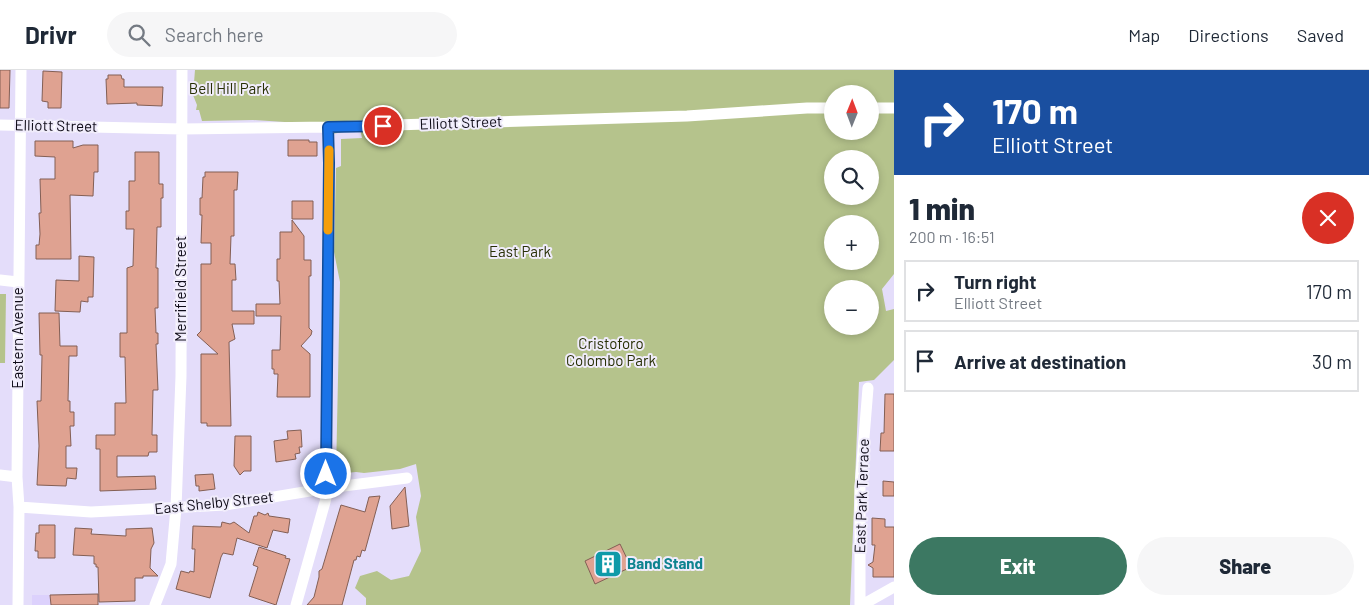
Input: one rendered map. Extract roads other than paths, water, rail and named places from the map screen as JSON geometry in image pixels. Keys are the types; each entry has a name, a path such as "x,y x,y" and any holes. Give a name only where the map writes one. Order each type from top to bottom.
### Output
{"street":[{"name":"Eastern Avenue","path":"18,605 18,282 21,70"},
{"name":"Merrifield Street","path":"155,605 170,564 176,508 180,394 182,70"},
{"name":"Elliott Street","path":"0,125 182,129 328,127 687,116 824,108"},
{"path":"879,108 894,108"},
{"path":"296,605 328,488 326,474 328,127"},
{"path":"0,280 18,282"},
{"name":"East Park Terrace","path":"868,388 860,488 861,605 894,587"},
{"path":"0,475 17,477"},
{"name":"East Shelby Street","path":"19,507 91,512 225,505 328,488 407,478"}],"place":[{"name":"Band Stand","path":"608,564"}],"park label":[{"name":"Bell Hill Park","path":"229,89"},
{"name":"East Park","path":"520,252"},
{"name":"Cristoforo Colombo Park","path":"611,352"}]}
